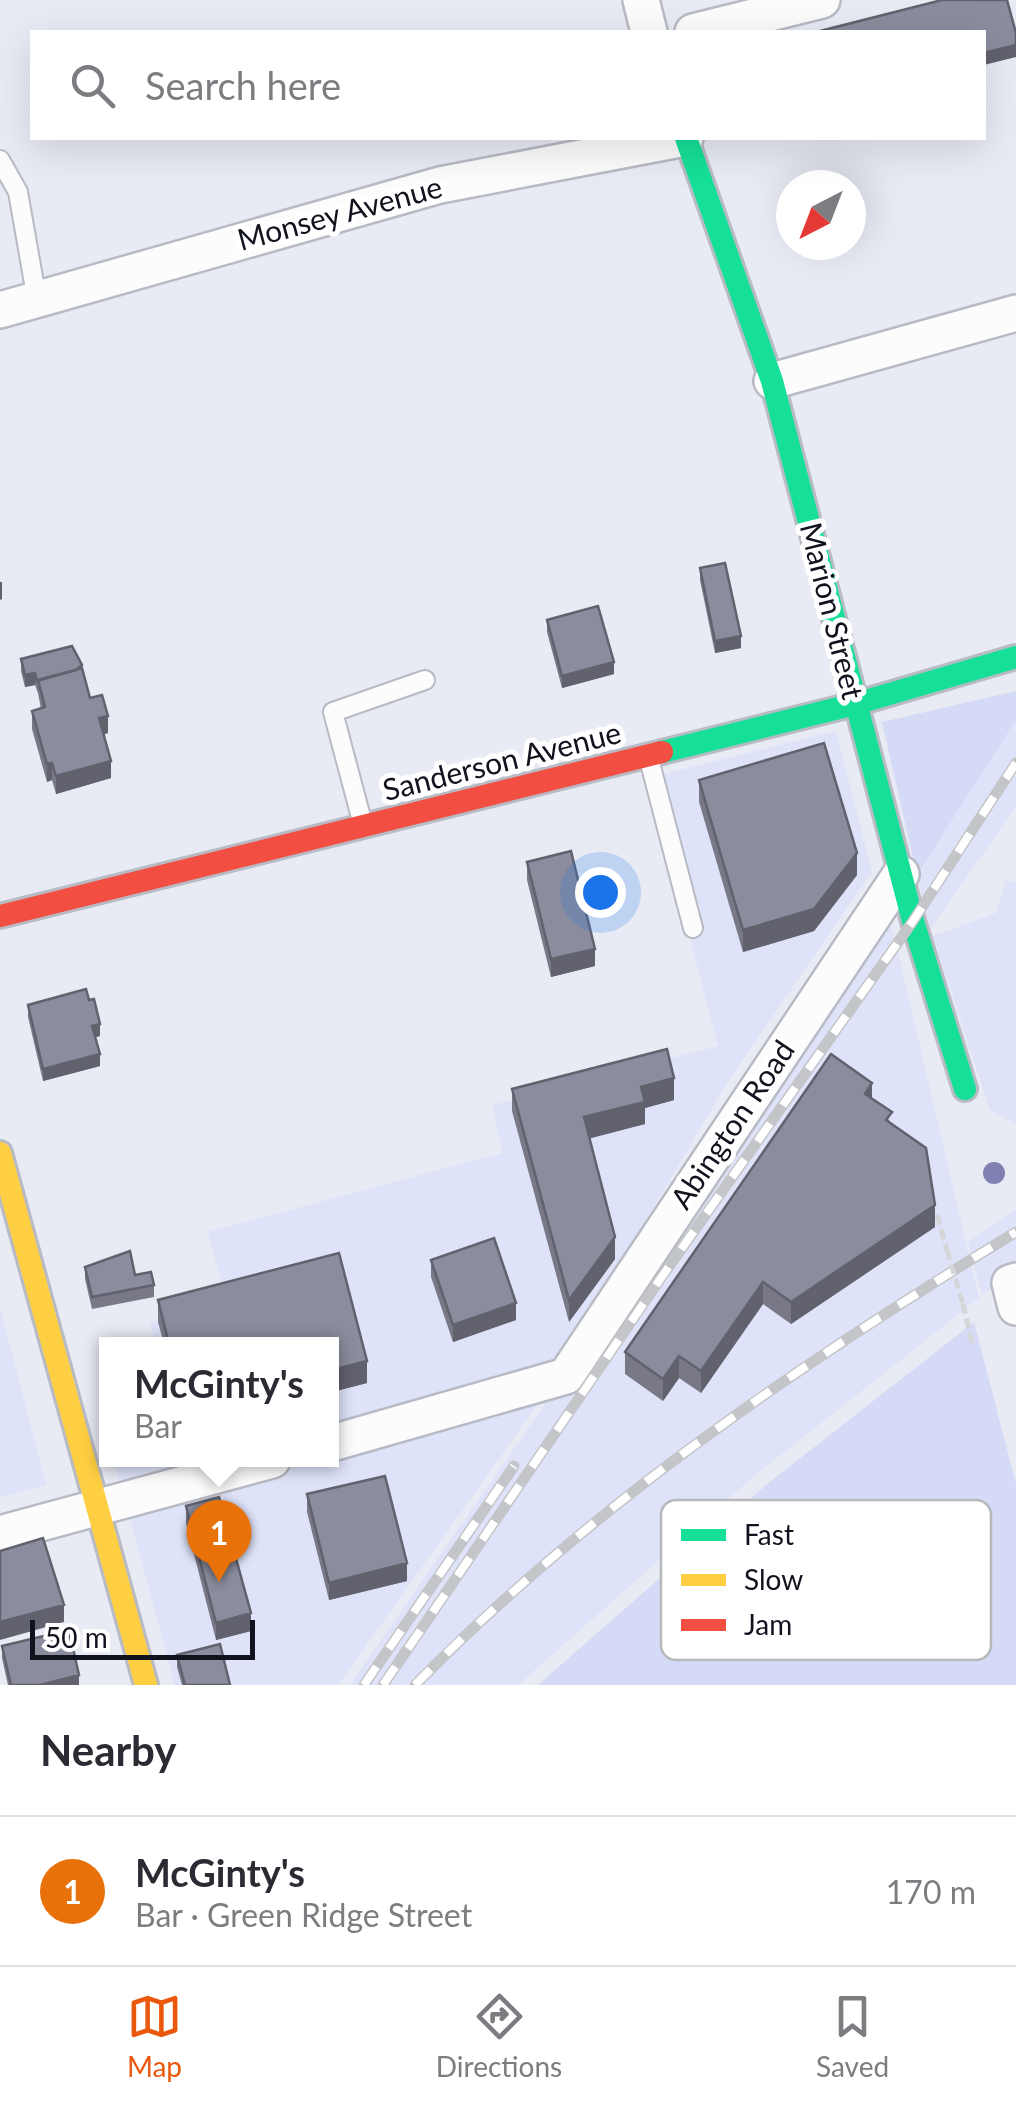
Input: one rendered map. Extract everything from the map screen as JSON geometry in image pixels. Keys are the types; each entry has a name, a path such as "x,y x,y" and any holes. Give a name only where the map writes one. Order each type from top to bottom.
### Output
{"street":[{"path":"641,0 648,30"},
{"path":"701,30 822,0"},
{"name":"Monsey Avenue","path":"0,310 440,185 676,140"},
{"name":"Marion Street","path":"687,140 772,381 901,874 964,1089"},
{"path":"772,381 1016,313"},
{"name":"Sanderson Avenue","path":"0,916 855,704 1016,657"},
{"name":"Abington Road","path":"339,1441 566,1376 901,874"},
{"path":"0,1154 146,1685"},
{"path":"0,1534 247,1467"}],"lane":[{"path":"0,160 18,192 37,300"},
{"path":"363,827 333,712 425,680"},
{"path":"648,756 693,928"}],"path":[{"path":"937,1215 972,1343"}],"shaded area":[{"path":"1016,691 1016,720 917,875 882,722"},
{"path":"1016,720 1016,807 930,929 917,875"},
{"path":"836,731 872,872 728,1081 540,1401 338,1685 175,1685 116,1467 339,1467 339,1337 154,1337 150,1323 226,1300 208,1232 502,1153 493,1105 718,1046 648,778"},
{"path":"1006,880 1016,883 1016,1124 990,1110 933,936 996,913"},
{"path":"888,910 979,1298 727,1500 661,1500 661,1558 518,1685 350,1685"},
{"path":"1016,1210 1016,1271 982,1295 968,1242"},
{"path":"0,1307 46,1485 0,1497"},
{"path":"974,1322 1016,1484 1016,1685 538,1685 661,1577 661,1660 991,1660 991,1500 749,1500"}],"building":[{"path":"942,0 1007,0 1016,45 986,52 986,30 824,30"},
{"path":"725,563 741,636 715,641 700,568"},
{"path":"598,606 614,662 562,676 547,620"},
{"path":"72,646 82,665 76,670 37,681 35,673 25,675 21,659"},
{"path":"82,668 90,698 102,695 108,716 99,718 111,761 56,776 52,763 47,764 32,711 45,707 38,680"},
{"path":"824,743 857,853 814,909 743,930 699,780"},
{"path":"571,851 595,949 551,959 527,862"},
{"path":"86,989 89,1000 94,999 100,1024 92,1026 100,1054 43,1069 28,1005"},
{"path":"667,1049 674,1078 641,1087 645,1102 584,1117 615,1237 569,1300 512,1089"},
{"path":"831,1054 872,1083 865,1094 892,1112 886,1120 926,1148 935,1205 791,1302 763,1282 701,1371 679,1356 663,1379 625,1352"},
{"path":"494,1238 516,1303 453,1325 431,1260"},
{"path":"130,1251 135,1275 151,1272 154,1285 92,1297 85,1267"},
{"path":"339,1253 367,1361 339,1368 339,1337 167,1337 158,1300"},
{"path":"385,1476 407,1563 329,1583 307,1494"},
{"path":"219,1497 251,1613 216,1623 186,1506"},
{"path":"43,1538 64,1605 0,1622 0,1551"},
{"path":"69,1630 79,1675 40,1685 11,1685 2,1646"},
{"path":"220,1644 230,1685 185,1685 177,1655"}],"railway":[{"path":"383,1685 663,1275 913,921 1016,763"},
{"path":"415,1685 553,1557 701,1440 856,1333 1016,1232"},
{"path":"364,1685 514,1466"}],"traffic: fast":[{"path":"687,140 772,381 913,921 965,1089"},
{"path":"662,752 855,704 1016,657"}],"traffic: slow":[{"path":"0,1153 146,1685"}],"traffic: jam":[{"path":"0,916 662,752"}],"place":[{"name":"McGinty's","path":"219,1582"}]}
